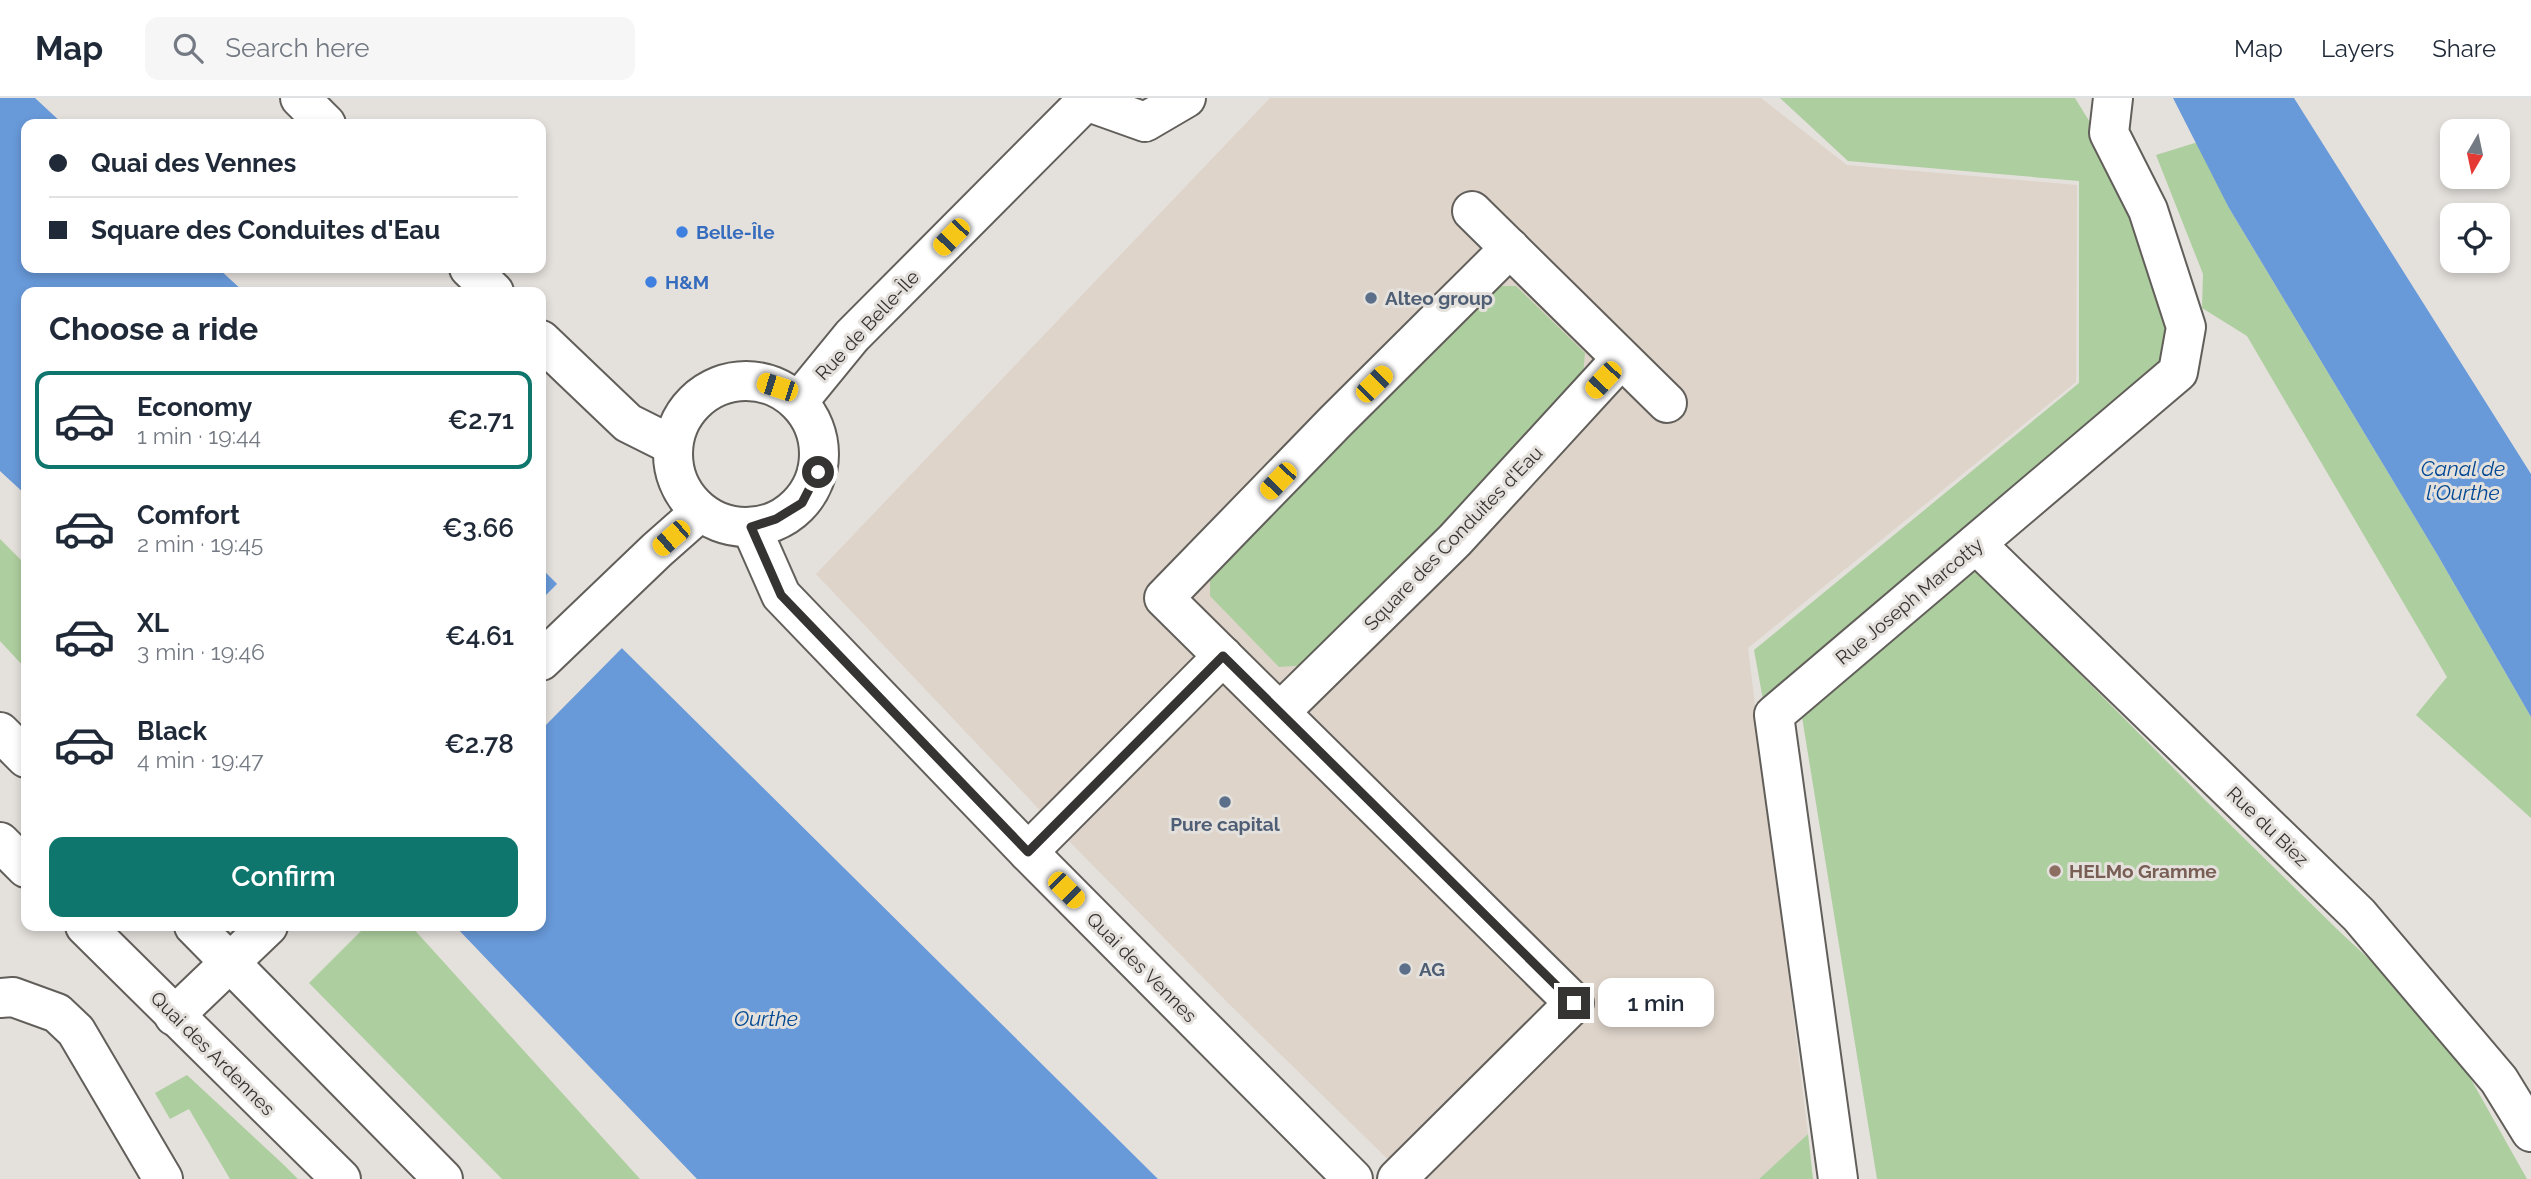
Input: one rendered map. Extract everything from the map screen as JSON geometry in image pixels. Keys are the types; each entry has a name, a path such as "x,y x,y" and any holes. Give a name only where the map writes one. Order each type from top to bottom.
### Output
{"street":[{"path":"300,98 321,119"},
{"name":"Rue de Belle-Île","path":"798,402 852,336 1085,100 1145,122 1186,98"},
{"name":"Rue Joseph Marcotty","path":"1839,1179 1774,715 2178,372 2186,327 2148,210 2109,133 2113,98"},
{"path":"1472,211 1667,403"},
{"path":"1397,1179 1574,1003 1164,598 1335,422 1510,248"},
{"path":"474,273 489,287"},
{"path":"546,345 628,424 672,445"},
{"name":"Square des Conduites d'Eau","path":"1280,712 1455,540 1622,359"},
{"path":"735,381 761,382 777,387 798,402 810,417 819,441 818,472 802,503 776,519 751,527 723,524 700,512 687,500 675,477 672,445 685,411 696,399 718,385 735,381"},
{"path":"546,656 700,512"},
{"name":"Quai des Vennes","path":"751,527 781,595 1028,852 1353,1179"},
{"name":"Rue du Biez","path":"1976,544 2360,915 2499,1080 2531,1132"},
{"path":"1028,852 1223,656"},
{"path":"0,732 21,753"},
{"path":"0,842 21,863"},
{"name":"Quai des Ardennes","path":"90,931 341,1179"},
{"path":"199,931 443,1179"},
{"path":"174,1016 263,931"},
{"path":"0,998 13,997 57,1013 76,1031 163,1179"}],"shaded area":[{"path":"1270,98 1761,98 1847,165 2077,185 2076,382 1748,648 1808,1134 1759,1179 1408,1179 1226,1001 1068,840 816,574"}],"green space":[{"path":"1780,98 2075,98 2099,137 2139,215 2168,325 2163,367 1764,705 1754,650 2079,383 2079,181 1848,161"},
{"path":"2198,142 2229,208 2437,554 2531,717 2531,818 2416,715 2447,677 2247,336 2202,308 2203,274 2156,155"},
{"path":"1492,286 1516,286 1585,353 1583,375 1309,665 1279,667 1210,596 1210,576"},
{"path":"0,539 21,560 21,664 0,641"},
{"name":"HELMo Gramme","path":"1976,569 2204,799 2441,1026 2527,1179 1877,1179 1802,717"},
{"path":"361,931 416,931 640,1179 502,1179 309,983"},
{"path":"187,1075 298,1179 230,1179 189,1109 170,1119 155,1093"},
{"path":"1808,1134 1813,1179 1759,1179"}],"water":[{"path":"0,98 35,98 58,119 21,119 21,273 223,273 239,287 21,287 21,490 0,471"},
{"name":"Canal de l'Ourthe","path":"2173,98 2294,98 2531,474 2531,717 2437,554 2229,208"},
{"name":"Ourthe","path":"546,573 1158,1179 697,1179 460,931 546,931"}],"pier":[{"path":"559,582 624,646 546,725 546,595"}],"place":[{"name":"Belle-Île","path":"682,232"},
{"name":"H&M","path":"651,282"},
{"name":"Alteo group","path":"1371,298"},
{"name":"Pure capital","path":"1225,802"},
{"name":"HELMo Gramme","path":"2055,871"},
{"name":"AG","path":"1405,969"}],"route":[{"path":"818,472 802,503 776,519 751,527 781,595 1028,852 1223,656 1574,1003"}]}
